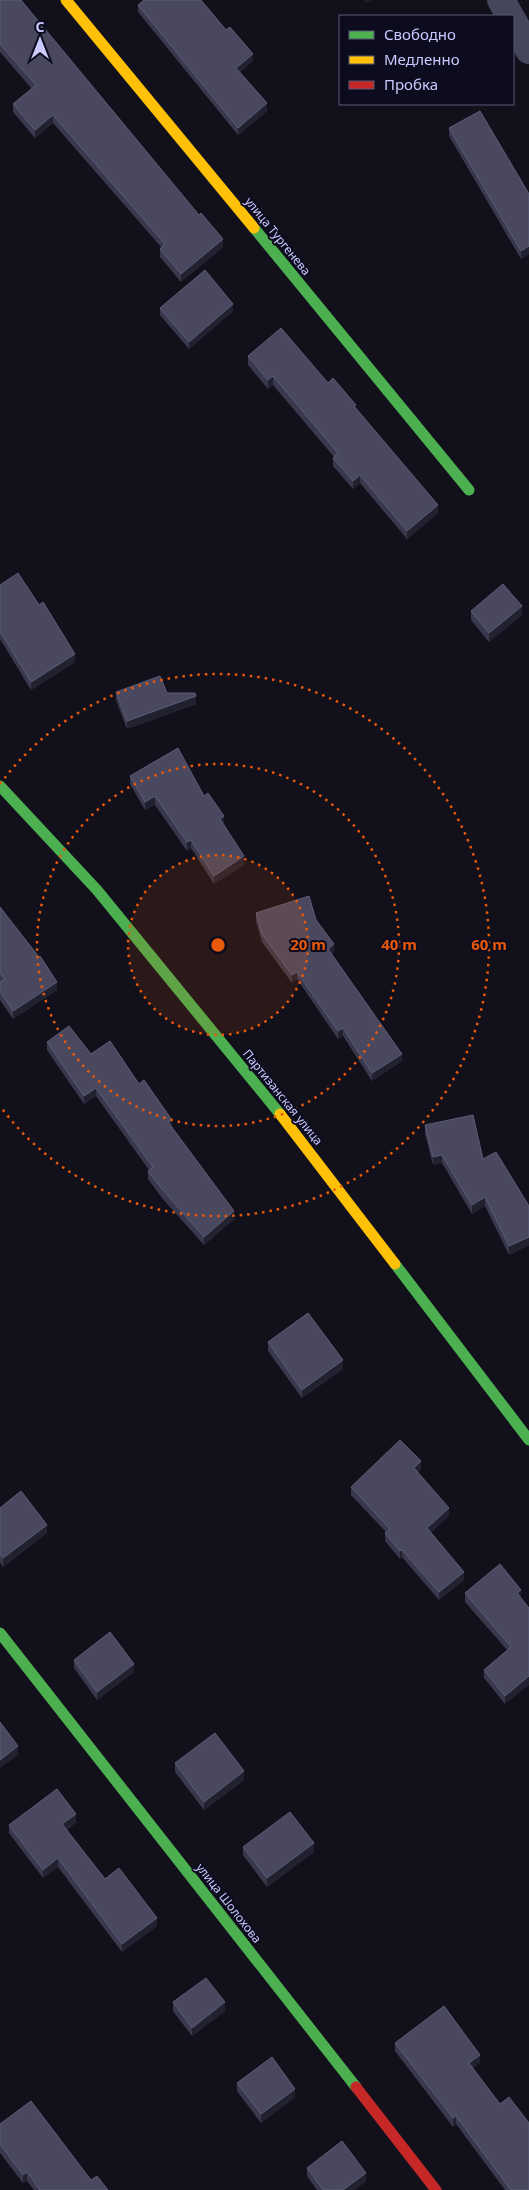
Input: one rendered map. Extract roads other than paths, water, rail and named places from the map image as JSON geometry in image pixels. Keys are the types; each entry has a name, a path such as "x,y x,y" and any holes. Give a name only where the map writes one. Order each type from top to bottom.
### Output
{"street":[{"name":"улица Тургенева","path":"66,0 469,490"},
{"path":"501,0 509,15"},
{"path":"514,23 529,50"},
{"name":"Партизанская улица","path":"0,786 97,890 298,1136 529,1440"},
{"name":"улица Шолохова","path":"0,1633 436,2190"}]}
